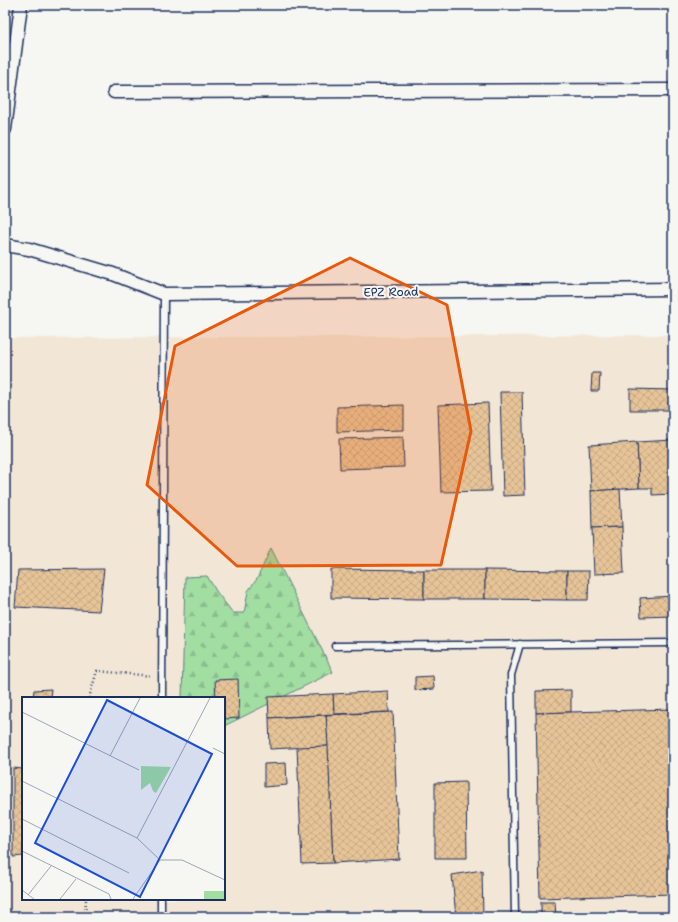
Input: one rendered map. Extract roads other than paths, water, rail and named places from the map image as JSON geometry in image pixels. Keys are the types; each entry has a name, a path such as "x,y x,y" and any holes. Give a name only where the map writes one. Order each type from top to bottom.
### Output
{"street":[{"path":"5,129 22,5"},
{"path":"114,92 673,90"},
{"name":"EPZ Road","path":"5,245 29,249 113,274 164,294 673,289"}],"lane":[{"path":"162,697 164,294"},
{"path":"335,646 673,643"},
{"path":"515,917 511,675 520,644"},
{"path":"161,900 161,917"}]}
